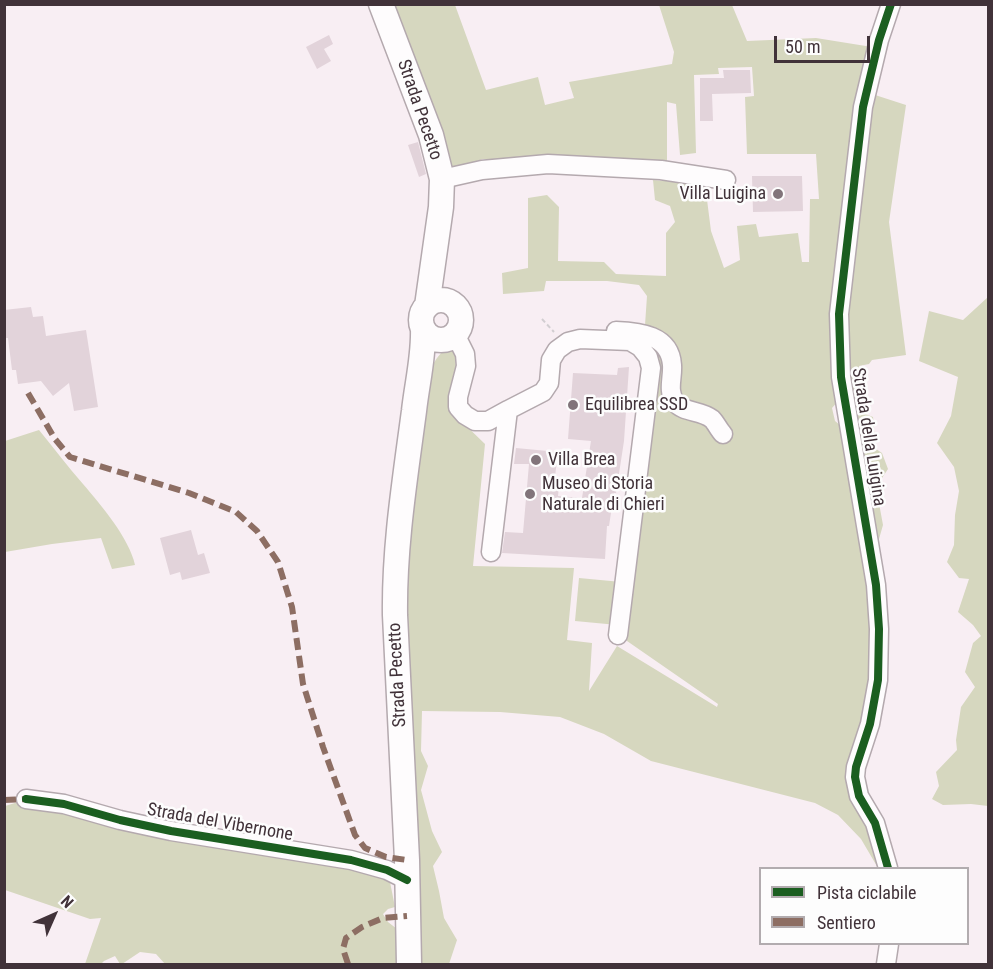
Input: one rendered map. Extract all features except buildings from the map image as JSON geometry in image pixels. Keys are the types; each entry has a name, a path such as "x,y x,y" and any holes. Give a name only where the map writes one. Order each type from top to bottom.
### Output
{"main road":[{"name":"Strada Pecetto","path":"381,4 431,135 442,179 435,254 441,287 440,322 424,348 417,386 398,532 395,577 409,964"}],"street":[{"name":"Strada della Luigina","path":"888,867 875,823 859,796 855,777 870,724 878,680 879,629 876,585 841,377 839,314 863,107 879,40 891,4"},
{"path":"442,179 482,170 548,164 661,171 726,180"},
{"path":"440,322 465,354 466,366 458,397 458,407 475,421 488,422 543,392 549,383 551,360 557,350 565,344 580,339 630,341 640,347 648,357 651,368 618,635"},
{"path":"592,339 612,330 637,332 654,338 667,347 672,365 670,385 673,399 680,408 698,412 712,419 723,434"},
{"path":"491,552 508,410"},
{"name":"Strada del Vibernone","path":"26,799 64,804 120,820 171,831 351,860 387,870 407,880"},
{"path":"886,964 889,945"}],"path":[{"path":"542,319 565,344"}],"green space":[{"path":"390,5 455,5 486,90 538,77 545,105 574,98 569,82 672,64 674,52 659,5 732,5 747,41 816,38 872,47 858,100 843,243 837,277 834,321 835,362 840,399 832,408 835,421 845,429 871,583 865,732 850,772 854,801 865,815 874,837 879,867 861,839 838,815 815,803 651,761 604,734 560,717 500,712 422,711 421,751 428,766 421,790 432,831 442,852 433,866 444,918 457,940 449,964 415,964 402,616 404,542 422,390 433,365 445,350 451,347 455,352 456,366 448,397 455,415 485,444 473,566 574,568 567,640 592,643 589,691 617,646 717,707 718,704 627,641 628,626 575,621 579,578 632,583 657,369 653,354 639,338 649,339 662,348 667,366 665,384 668,403 675,412 712,423 713,434 731,433 710,411 682,401 677,390 680,367 671,345 645,325 647,296 639,285 607,281 546,281 544,291 503,294 502,273 528,268 528,198 547,195 559,207 558,261 604,262 616,274 666,276 666,233 675,222 670,206 655,200 653,180 705,184 711,231 724,268 740,260 737,226 756,224 759,237 798,233 802,262 809,262 810,199 819,199 816,154 747,154 745,97 754,96 752,67 718,68 719,74 694,75 696,153 680,155 676,104 667,102 667,161 660,166 542,156 483,159 459,167 448,166 425,96"},
{"path":"872,94 906,105 889,222 906,355 872,360 869,364 859,366 862,382 857,389 860,412 873,417 876,449 882,453 888,469 876,487 883,525 877,546 852,412 844,323"},
{"path":"988,297 988,806 943,805 932,799 939,786 936,772 957,750 956,740 961,707 975,687 965,672 973,643 981,636 973,625 958,612 969,579 959,578 947,562 954,545 959,491 954,467 937,443 951,416 958,377 919,361 929,311 963,320"},
{"path":"39,430 113,522 127,544 135,565 112,569 101,538 5,552 5,441"},
{"path":"15,803 61,807 379,872 390,882 395,907 383,914 388,922 397,929 397,964 165,964 156,954 140,952 122,964 115,956 101,964 85,964 101,918 90,919 5,890 5,806"}],"marked path":[{"path":"28,393 55,439 70,457 189,493 236,512 257,531 278,562 292,607 303,684 355,835 365,848 386,857 407,860"},
{"path":"4,800 26,799"},
{"path":"348,964 343,949 346,938 362,927 383,918 407,916"}],"cycle path":[{"path":"888,867 875,823 859,796 855,777 870,724 878,680 879,629 876,585 841,377 839,314 863,107 879,40 891,4"},
{"path":"26,799 64,804 120,820 171,831 351,860 387,870 407,880"}],"place":[{"name":"Villa Luigina","path":"778,194"},
{"name":"Equilibrea SSD","path":"573,405"},
{"name":"Villa Brea","path":"536,460"},
{"name":"Museo di Storia Naturale di Chieri","path":"530,494"}]}
